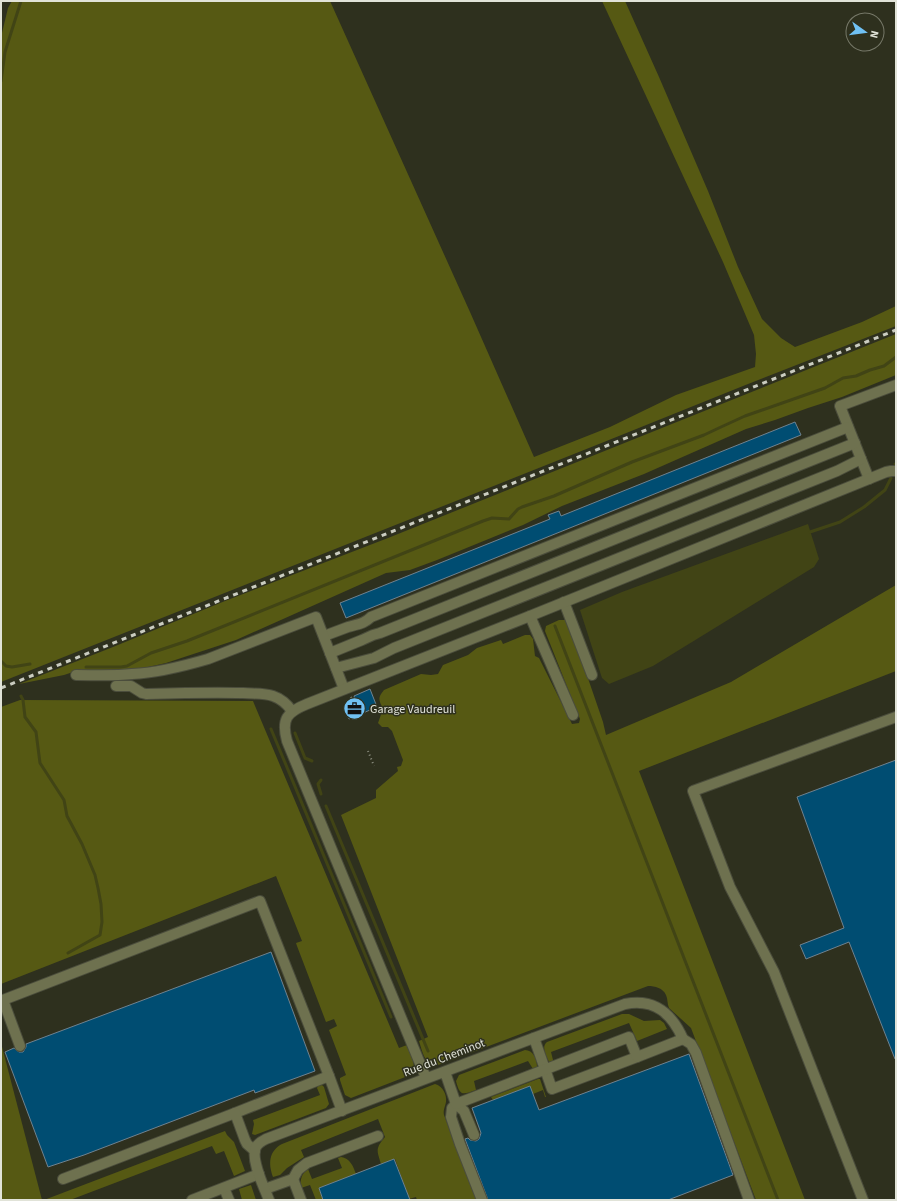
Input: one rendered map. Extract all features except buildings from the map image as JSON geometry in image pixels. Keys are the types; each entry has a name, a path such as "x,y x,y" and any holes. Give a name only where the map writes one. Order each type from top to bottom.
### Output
{"street":[{"path":"869,479 840,406 896,385"},
{"path":"324,636 359,625 366,622 371,616 848,427"},
{"path":"330,653 855,444"},
{"path":"336,668 378,656 832,473 861,459"},
{"path":"426,1078 288,741 285,728 288,716 292,711 298,708 348,693 564,602 886,472 896,472"},
{"path":"564,602 592,675"},
{"path":"530,616 573,716"},
{"path":"76,675 148,673 191,664 208,659 316,617 336,668 348,693"},
{"path":"116,686 131,686 146,694 224,692 263,694 282,700 287,703 292,711"},
{"path":"863,1200 774,972 730,887 693,791 896,717"},
{"path":"20,1046 3,1000 260,901 330,1076 342,1111"},
{"name":"Rue du Cheminot","path":"255,1151 261,1142 426,1078 626,1004 639,1002 657,1007 667,1014 676,1024 683,1039"},
{"path":"482,1200 451,1120 451,1110 456,1104 629,1037 637,1057"},
{"path":"534,1038 552,1089 683,1039 691,1044 696,1053 749,1200"},
{"path":"445,1072 456,1104 465,1113 474,1136"},
{"path":"63,1178 330,1076"},
{"path":"235,1113 247,1144 255,1151 255,1160 269,1200"},
{"path":"265,1189 293,1179 298,1170 307,1163 378,1136"},
{"path":"192,1200 260,1174"},
{"path":"293,1179 301,1200"},
{"path":"224,1188 229,1200"}],"path":[{"path":"348,693 355,705"},
{"path":"368,751 374,766"}],"shaded area":[{"path":"12,1 330,1 534,457 610,427 676,395 755,367 756,354 754,335 723,262 602,1 625,1 708,191 738,267 762,319 781,338 795,347 862,322 896,306 896,326 1,682 1,37 8,8"},
{"path":"896,334 896,375 842,397 746,429 644,474 562,506 523,525 437,560 410,570 386,573 236,640 166,663 139,669 76,671 64,675 19,684 225,601 388,538"},
{"path":"808,524 819,559 814,567 653,666 609,684 602,678 580,610 622,592"},
{"path":"896,585 896,671 639,771 805,1200 756,1200 691,1028 669,1008 666,995 663,991 653,986 648,986 438,1065 430,1064 425,1058 419,1041 428,1037 341,815 376,798 376,790 398,771 397,767 401,766 403,760 392,731 388,727 382,727 378,723 383,709 380,701 380,695 384,690 421,674 438,674 443,665 468,655 477,648 501,640 503,644 525,635 530,635 533,639 535,656 539,658 572,724 579,723 580,719 545,631 546,626 559,620 568,620 603,722 606,735 731,682"},
{"path":"20,700 253,701 399,1048 407,1045 412,1057 415,1071 413,1074 351,1098 345,1095 340,1078 346,1075 329,1030 337,1026 334,1019 326,1022 296,943 302,941 276,876 1,984 1,707"},
{"path":"622,1014 629,1014 644,1021 660,1020 664,1023 667,1029 637,1041 629,1023 551,1052 553,1061 549,1062 544,1049 547,1042"},
{"path":"1,1043 42,1200 1,1200"},
{"path":"525,1050 532,1053 537,1067 533,1069 528,1061 474,1081 476,1090 468,1093 460,1092 456,1081 459,1075"},
{"path":"540,1079 546,1097 543,1090 533,1094 530,1086 493,1100 491,1097"},
{"path":"435,1084 442,1089 445,1094 446,1102 444,1115 476,1200 417,1200 416,1197 409,1199 395,1159 381,1164 378,1147 385,1137 378,1119 301,1150 304,1157 287,1168 280,1175 273,1177 270,1167 272,1154 274,1150 282,1144"},
{"path":"322,1085 329,1104 326,1108 255,1135 252,1134 254,1124 253,1120 320,1095 317,1088 318,1086"},
{"path":"225,1131 234,1142 245,1171 234,1176 224,1151 216,1154 212,1146 70,1200 44,1200"},
{"path":"341,1157 349,1161 356,1174 319,1188 323,1200 316,1200 310,1185 301,1188 302,1177 308,1169 312,1179 342,1168 338,1158"},
{"path":"251,1185 256,1200 242,1200 239,1189"}],"waterway":[{"path":"1,81 5,52 21,1"},
{"path":"86,667 127,666 151,653 187,641 483,521 492,518 509,519 518,509 522,507 554,496 632,462 704,435 745,416 825,388 843,378 856,376 884,366 896,357"},
{"path":"810,532 840,522 864,507 885,490 891,478"},
{"path":"555,626 778,1200"},
{"path":"1,661 6,666 12,667 30,664"},
{"path":"21,696 23,700 25,717 36,732 40,763 64,800 67,816 82,844 95,875 101,904 102,922 100,935 68,953"},
{"path":"271,729 391,1017"},
{"path":"295,733 305,758 312,761"},
{"path":"321,780 318,784 321,794"},
{"path":"326,806 428,1051"}],"railway":[{"path":"1,688 896,330"}],"place":[{"name":"Garage Vaudreuil","path":"355,709"}]}
